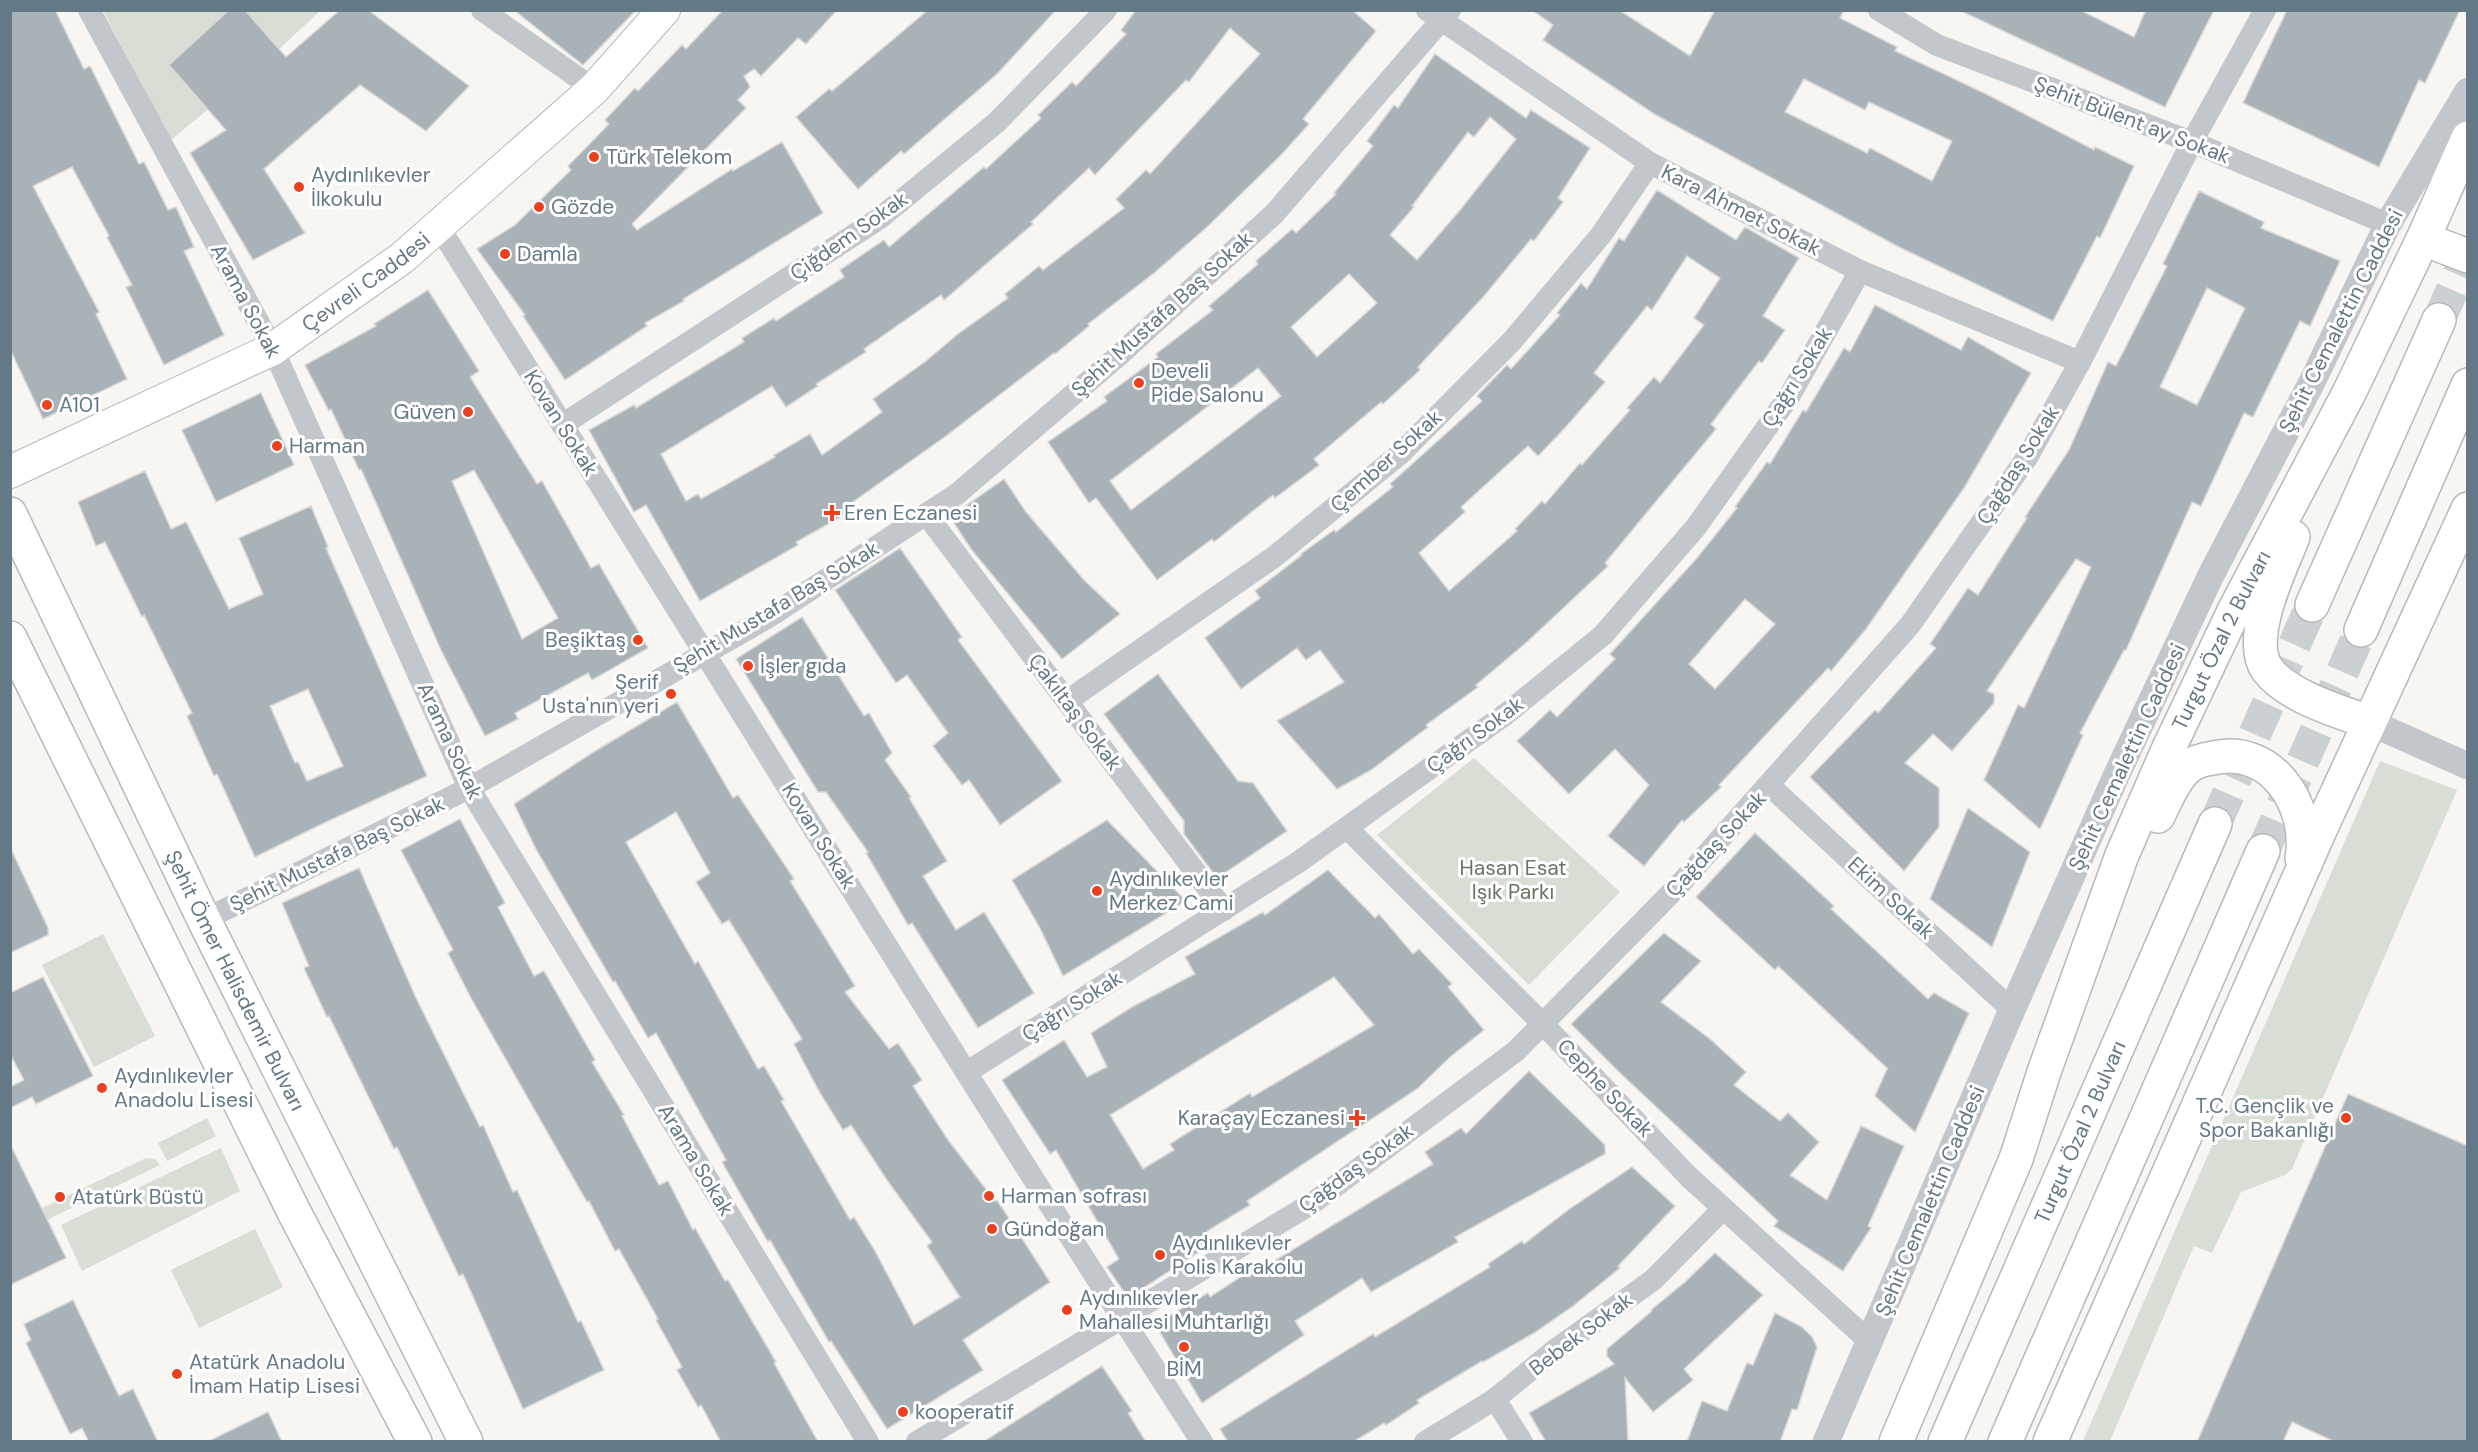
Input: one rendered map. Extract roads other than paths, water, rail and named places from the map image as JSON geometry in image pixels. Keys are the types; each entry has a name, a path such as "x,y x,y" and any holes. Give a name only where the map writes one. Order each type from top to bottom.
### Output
{"highway":[{"name":"Turgut Özal 2 Bulvarı","path":"2016,1159 2044,1072 2126,844 2234,611 2349,393 2468,138"},
{"path":"2423,238 2468,256"},
{"path":"2312,605 2439,320"},
{"path":"2361,630 2468,385"},
{"path":"2349,393 2268,603 2260,638 2261,655 2272,675 2286,686 2319,704 2369,722"},
{"name":"Turgut Özal 2 Bulvarı","path":"2050,1442 2299,877 2468,509"},
{"name":"Şehit Ömer Halisdemir Bulvarı","path":"10,514 204,920 466,1442"},
{"path":"10,638 294,1212 415,1442"},
{"name":"Turgut Özal 2 Bulvarı","path":"1896,1442 2016,1159 2145,842 2170,792 2187,768 2204,759 2223,755 2254,762 2275,774 2284,784 2301,814 2304,848 2299,877"},
{"name":"Turgut Özal 2 Bulvarı","path":"1945,1442 2215,824"},
{"path":"2005,1442 2263,851"}],"main road":[{"name":"Çevreli Caddesi","path":"10,472 273,349 416,248 594,89 664,10"}],"street":[{"name":"Arama Sokak","path":"89,10 273,349 469,788 868,1442"},
{"path":"482,10 594,89"},
{"name":"Çiğdem Sokak","path":"562,425 880,218 998,122 1107,10"},
{"name":"Şehit Bülent ay Sokak","path":"1879,10 1938,45 2192,142 2388,224"},
{"name":"Çağdaş Sokak","path":"917,1442 1314,1202 1516,1051 1682,883 1910,626 2028,456 2080,362 2192,142 2265,10"},
{"name":"Kara Ahmet Sokak","path":"1439,14 1650,163 1860,271 2080,362"},
{"name":"Şehit Mustafa Baş Sokak","path":"204,920 469,788 767,618 957,494 1108,364 1274,214 1439,14"},
{"name":"Şehit Cemalettin Caddesi","path":"1826,1442 2012,1010 2117,774 2206,585 2314,378 2388,224 2468,91"},
{"name":"Çember Sokak","path":"1067,701 1274,557 1400,453 1512,341 1601,235 1650,163"},
{"path":"2388,224 2423,238"},
{"name":"Kovan Sokak","path":"439,227 704,653 1202,1442"},
{"name":"Çağrı Sokak","path":"968,1072 1297,863 1506,714 1603,635 1696,527 1790,395 1860,271"},
{"path":"2358,286 2392,303"},
{"name":"Çakıltaş Sokak","path":"926,514 1224,910"},
{"path":"2369,722 2468,766"},
{"name":"Ekim Sokak","path":"1770,786 2012,1010"},
{"name":"Cephe Sokak","path":"1347,828 1542,1023 1689,1177 1869,1341"},
{"name":"Bebek Sokak","path":"1425,1442 1495,1399 1555,1350 1653,1280 1723,1209"},
{"path":"1495,1399 1522,1442"}],"tunnel":[{"path":"2439,320 2468,254"},
{"path":"2215,824 2312,605"},
{"path":"2263,851 2361,630"}],"place":[{"name":"Türk Telekom","path":"594,157"},
{"name":"Aydınlıkevler İlkokulu","path":"299,187"},
{"name":"Gözde","path":"539,207"},
{"name":"Damla","path":"505,254"},
{"name":"Develi Pide Salonu","path":"1139,383"},
{"name":"A101","path":"47,405"},
{"name":"Güven","path":"468,412"},
{"name":"Harman","path":"277,446"},
{"name":"Eren Eczanesi","path":"832,513"},
{"name":"Beşiktaş","path":"638,640"},
{"name":"İşler gıda","path":"748,666"},
{"name":"Şerif Usta'nın yeri","path":"671,694"},
{"name":"Aydınlıkevler Merkez Cami","path":"1097,891"},
{"name":"Aydınlıkevler Anadolu Lisesi","path":"102,1088"},
{"name":"Karaçay Eczanesi","path":"1357,1118"},
{"name":"T.C. Gençlik ve Spor Bakanlığı","path":"2346,1118"},
{"name":"Harman sofrası","path":"989,1196"},
{"name":"Atatürk Büstü","path":"60,1197"},
{"name":"Gündoğan","path":"992,1229"},
{"name":"Aydınlıkevler Polis Karakolu","path":"1160,1255"},
{"name":"Aydınlıkevler Mahallesi Muhtarlığı","path":"1067,1310"},
{"name":"BİM","path":"1184,1347"},
{"name":"Atatürk Anadolu İmam Hatip Lisesi","path":"177,1374"},
{"name":"kooperatif","path":"903,1412"}],"park label":[{"name":"Hasan Esat Işık Parkı","path":"1513,880"}]}
